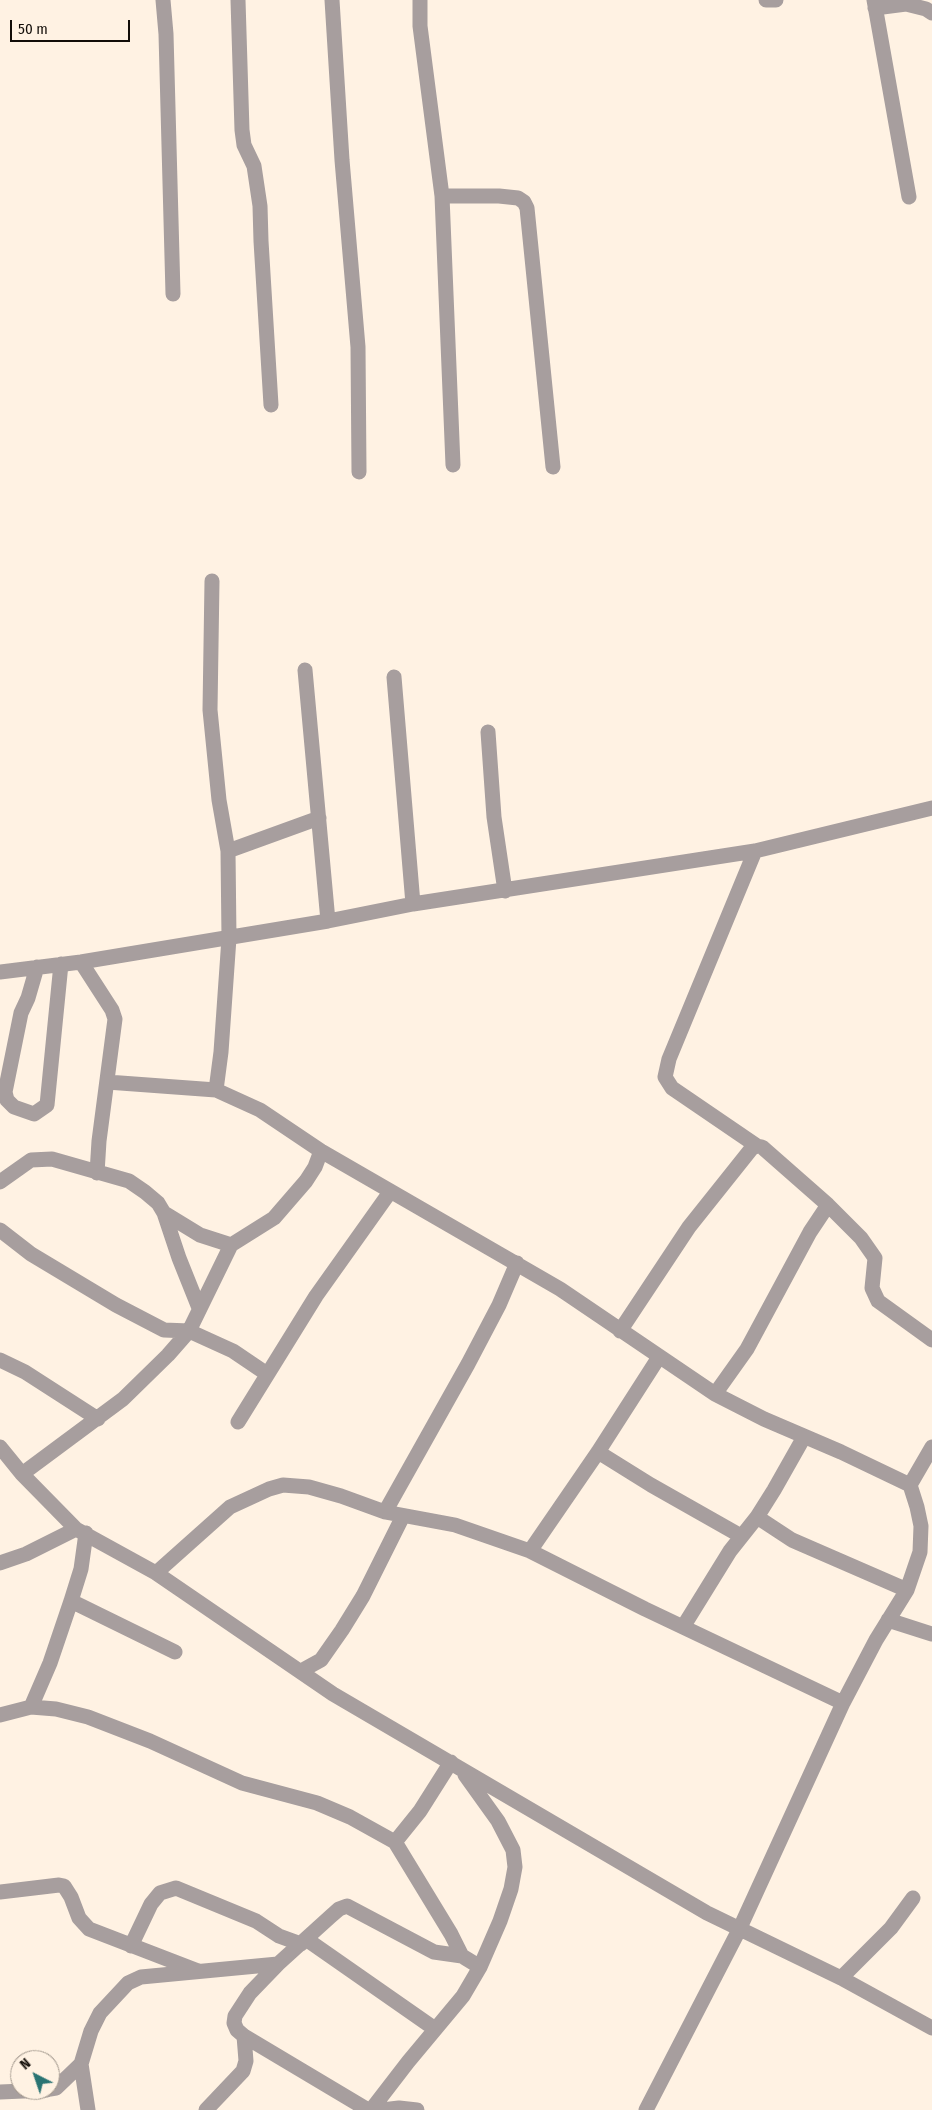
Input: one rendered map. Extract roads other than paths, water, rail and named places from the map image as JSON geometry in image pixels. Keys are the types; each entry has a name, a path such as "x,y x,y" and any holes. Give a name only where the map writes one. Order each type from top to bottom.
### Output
{"street":[{"path":"163,0 166,34 173,294"},
{"path":"238,0 244,145 254,166 260,206 271,405"},
{"path":"332,0 342,160 358,347 359,472"},
{"path":"420,0 423,48 442,196 453,465"},
{"path":"766,0 776,0"},
{"path":"909,197 875,4 906,4 926,9 932,14"},
{"path":"442,196 518,198 524,202 527,208 553,467"},
{"path":"212,581 210,710 219,800 228,851 230,938 223,1035 216,1090"},
{"path":"305,670 328,921"},
{"path":"394,677 413,904"},
{"path":"488,732 494,817 505,891"},
{"path":"0,972 81,962 328,921 413,904 755,851 932,808"},
{"path":"228,851 319,818"},
{"path":"755,851 669,1059 665,1077 672,1088 757,1146 762,1147 828,1205 861,1238 875,1258 872,1288 878,1301 932,1340"},
{"path":"81,962 114,1014 97,1173"},
{"path":"37,967 28,998 21,1012 5,1092 7,1100 14,1108 34,1114 47,1105 62,964"},
{"path":"106,1082 216,1090 260,1110 321,1152 560,1288 620,1331 715,1394 764,1419 910,1485"},
{"path":"620,1331 689,1227 752,1148 757,1146"},
{"path":"22,1474 98,1419 147,1377 189,1331 231,1245 274,1218 306,1181 315,1167 321,1152"},
{"path":"0,1182 21,1165 31,1160 40,1158 52,1160 129,1181 146,1192 164,1213 200,1235 231,1245"},
{"path":"238,1422 316,1296 390,1192"},
{"path":"715,1394 751,1342 810,1232 828,1205"},
{"path":"164,1213 179,1258 200,1308"},
{"path":"0,1230 31,1254 116,1306 164,1330 189,1331 233,1351 268,1374"},
{"path":"385,1512 468,1364 517,1263"},
{"path":"530,1552 598,1452 659,1357"},
{"path":"0,1360 25,1372 98,1419"},
{"path":"682,1627 741,1536 757,1517 804,1437"},
{"path":"646,2110 739,1930 843,1704 888,1620 907,1590 920,1552 922,1526 910,1485 932,1447"},
{"path":"1,1449 22,1474 81,1531 156,1573 365,1714 739,1930 841,1978 932,2028"},
{"path":"598,1452 651,1485 741,1536"},
{"path":"156,1573 230,1507 269,1489 283,1485 309,1487 385,1512 455,1525 530,1552 843,1704"},
{"path":"301,1671 321,1660 342,1630 363,1596 402,1516"},
{"path":"757,1517 792,1540 907,1590"},
{"path":"0,1563 81,1531"},
{"path":"31,1707 50,1663 81,1569 81,1531"},
{"path":"71,1601 175,1652"},
{"path":"888,1620 932,1634"},
{"path":"0,1715 31,1707 56,1709 88,1717 150,1741 242,1783 325,1807 350,1817 395,1842 452,1934 462,1956"},
{"path":"395,1842 420,1811 451,1762"},
{"path":"451,1762 466,1776 498,1821 513,1850 515,1868 511,1889 500,1921 480,1967 463,1996 370,2110 244,2036 235,2027 235,2016 250,1993 278,1964 339,1909 348,1906 434,1952 462,1956 480,1967"},
{"path":"0,1892 58,1885 64,1886 68,1890 83,1924 97,1932 199,1972"},
{"path":"132,1946 151,1904 160,1894 176,1888 256,1921 279,1936 304,1942 435,2029"},
{"path":"841,1978 891,1928 913,1898"},
{"path":"88,2110 81,2064 91,2030 100,2014 128,1983 141,1978 278,1964"},
{"path":"206,2110 243,2071 246,2061 244,2036"},
{"path":"60,2082 81,2064"},
{"path":"60,2089 85,2090"},
{"path":"382,2110 399,2108 417,2110"}]}
